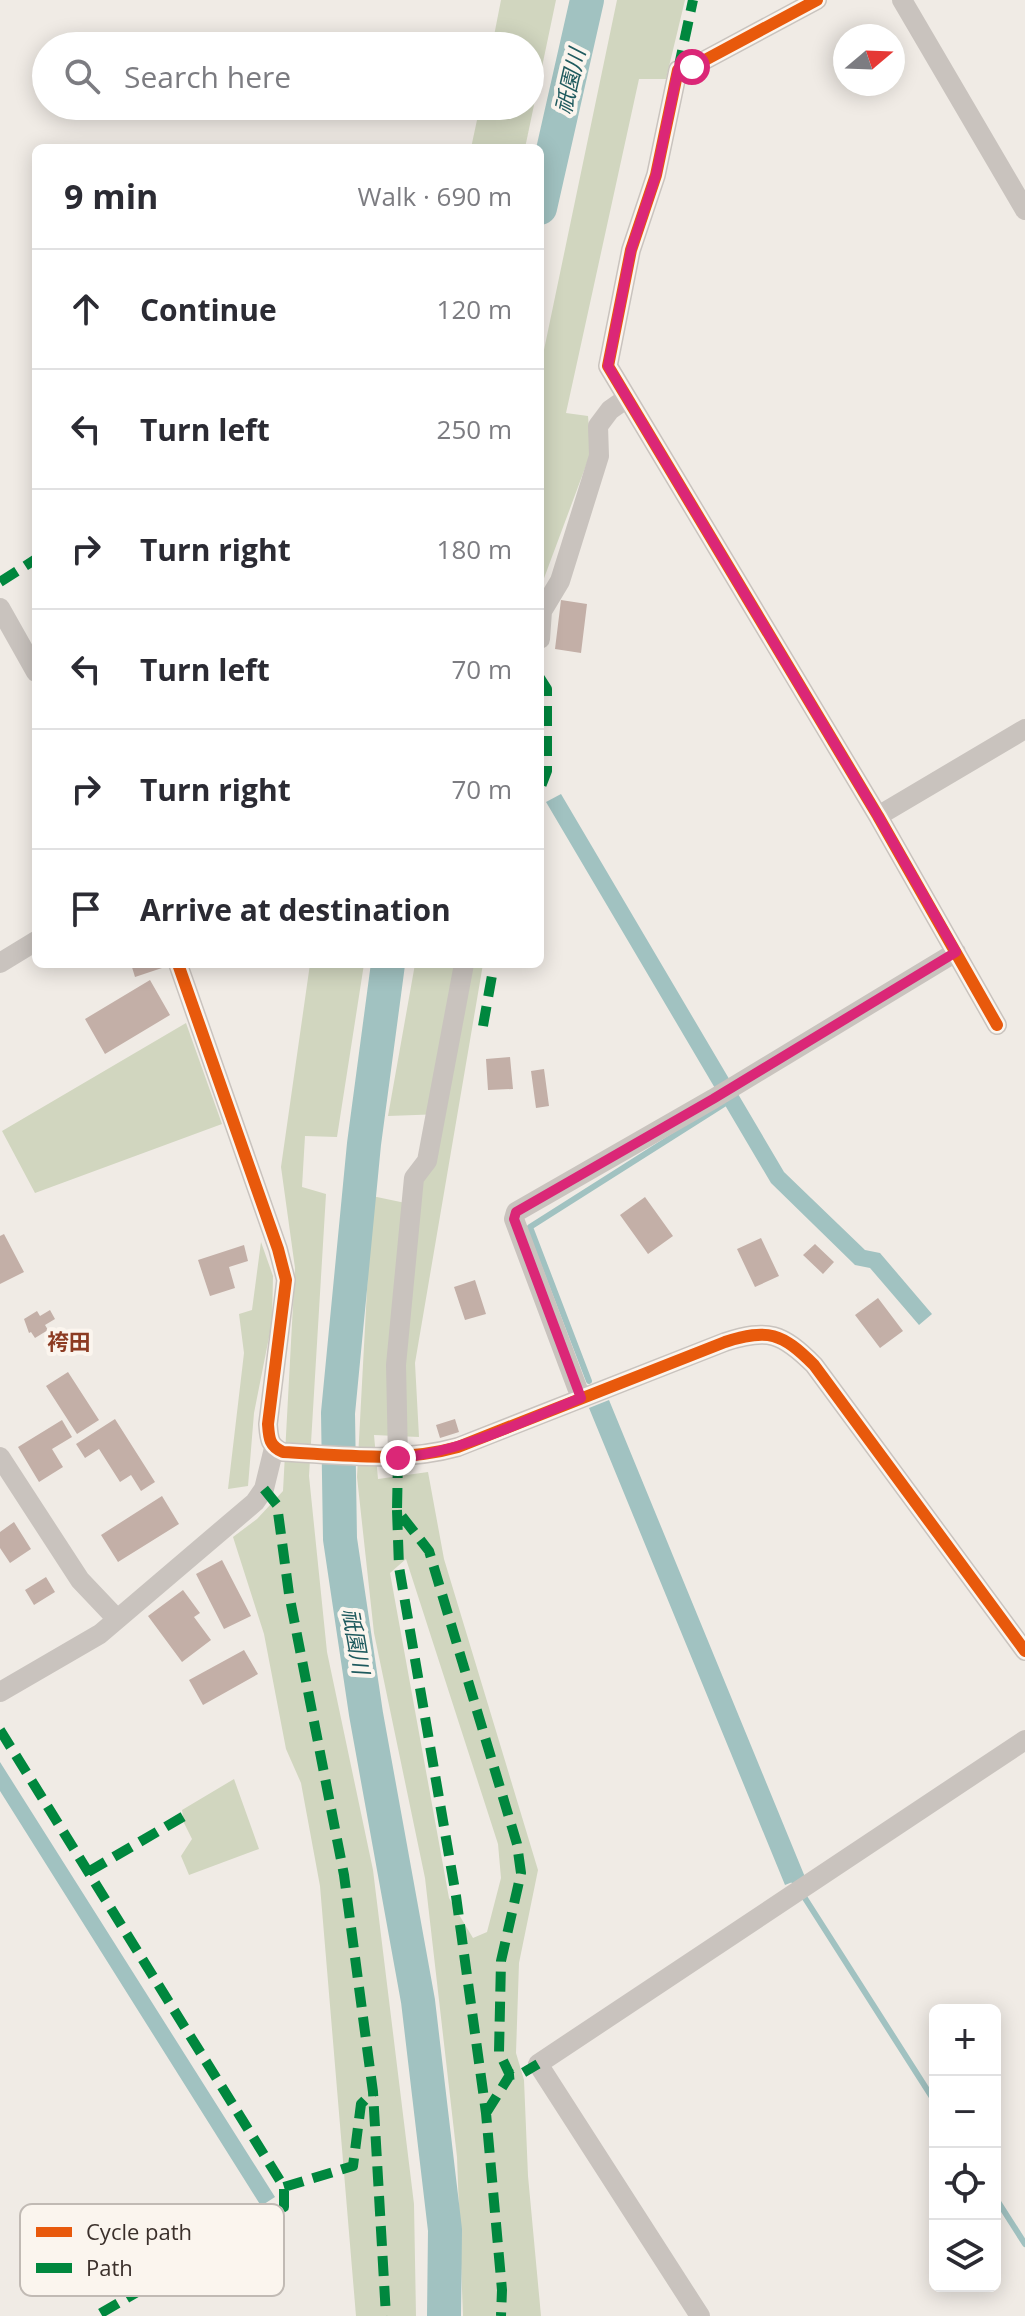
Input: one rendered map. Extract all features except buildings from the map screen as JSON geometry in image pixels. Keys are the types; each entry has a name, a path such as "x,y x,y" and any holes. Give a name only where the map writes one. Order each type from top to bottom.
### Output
{"street":[{"path":"817,0 692,67 678,70 656,175 631,250 608,366 878,816 997,1025"},
{"path":"902,0 1025,210"},
{"path":"544,608 560,581 599,456 598,426 610,410 627,398"},
{"path":"0,608 32,665"},
{"path":"878,816 1025,729"},
{"path":"0,963 32,943"},
{"path":"581,1398 514,1219 516,1212 713,1099 956,952"},
{"path":"179,968 278,1249 286,1280 268,1424 269,1440 278,1450 398,1458 431,1455 750,1334 770,1335 794,1344 814,1365 1025,1651"},
{"path":"398,1458 396,1365 414,1178 427,1161 463,968"},
{"path":"0,1692 100,1634 255,1502 264,1489 278,1450"},
{"path":"0,1457 80,1580 117,1619"},
{"path":"700,2316 538,2064 1025,1740"}],"green space":[{"path":"501,0 556,0 544,57 544,32 495,32"},
{"path":"617,0 685,0 666,79 639,79 566,413 588,416 591,452 544,578 544,350"},
{"path":"477,120 531,120 526,144 472,144"},
{"path":"309,968 363,968 337,1137 305,1136 302,1187 326,1194 309,1476 327,1652 373,1870 414,2204 416,2316 356,2316 320,1886 301,1783 286,1749 264,1634 233,1537 257,1519 283,1491 295,1268 281,1167"},
{"path":"414,968 482,968 415,1363 419,1437 374,1435 378,1479 428,1472 444,1559 538,1870 519,1963 516,2053 524,2080 528,2176 541,2316 463,2316 457,2157 425,1878 374,1633 357,1477 372,1196 415,1205 443,1114 388,1116","holes":["406,1559 498,1844 501,1878 487,1932 473,1938 449,1898 390,1573"]},
{"path":"186,1023 222,1124 35,1193 2,1131"},
{"path":"261,1242 273,1276 272,1322 254,1413 248,1486 228,1489 244,1353 239,1314 252,1310"},
{"path":"234,1779 259,1849 189,1875 181,1856 192,1839 182,1810"}],"water":[{"path":"561,794 784,1172 865,1250 880,1253 932,1314 919,1325 870,1268 855,1265 771,1183 546,802"},
{"path":"609,1400 805,1877 785,1885 589,1408"},
{"path":"0,1762 275,2197 260,2204 0,1791"}],"waterway":[{"name":"祇園川","path":"544,190 587,0"},
{"name":"祇園川","path":"387,968 364,1144 338,1413 340,1539 366,1714 418,2001 445,2230 444,2316"},
{"path":"589,1381 530,1227 724,1104"},
{"path":"794,1881 929,2093"},
{"path":"1001,2206 1025,2244"}],"marked path":[{"path":"678,70 693,0"},
{"path":"0,582 32,562"},
{"path":"544,684 547,689 547,771 544,779"},
{"path":"483,1026 493,968"},
{"path":"398,1458 397,1510 429,1551 517,1844 521,1873 501,1961 499,2052 510,2075 521,2074 538,2064"},
{"path":"264,1489 277,1505 289,1594 344,1875 373,2092 386,2316"},
{"path":"397,1510 399,1567 456,1896 486,2113 502,2290 501,2316"},
{"path":"0,1730 284,2187 284,2204"},
{"path":"88,1872 186,1815"},
{"path":"486,2113 510,2075"},
{"path":"284,2187 353,2166 361,2104 373,2092"},
{"path":"96,2316 130,2296"}],"cycle path":[{"path":"817,0 692,67 678,70 656,175 631,250 608,366 878,816 997,1025"},
{"path":"179,968 278,1249 286,1280 268,1424 269,1437 275,1447 283,1452 371,1457 437,1452 458,1447 725,1342 753,1335 774,1336 793,1346 814,1365 1025,1651"}],"district":[{"name":"袴田","path":"69,1341"}],"route":[{"path":"398,1458 431,1455 458,1447 581,1398 514,1219 516,1212 713,1099 956,952 608,366 631,250 656,175 678,70 692,67"}]}
